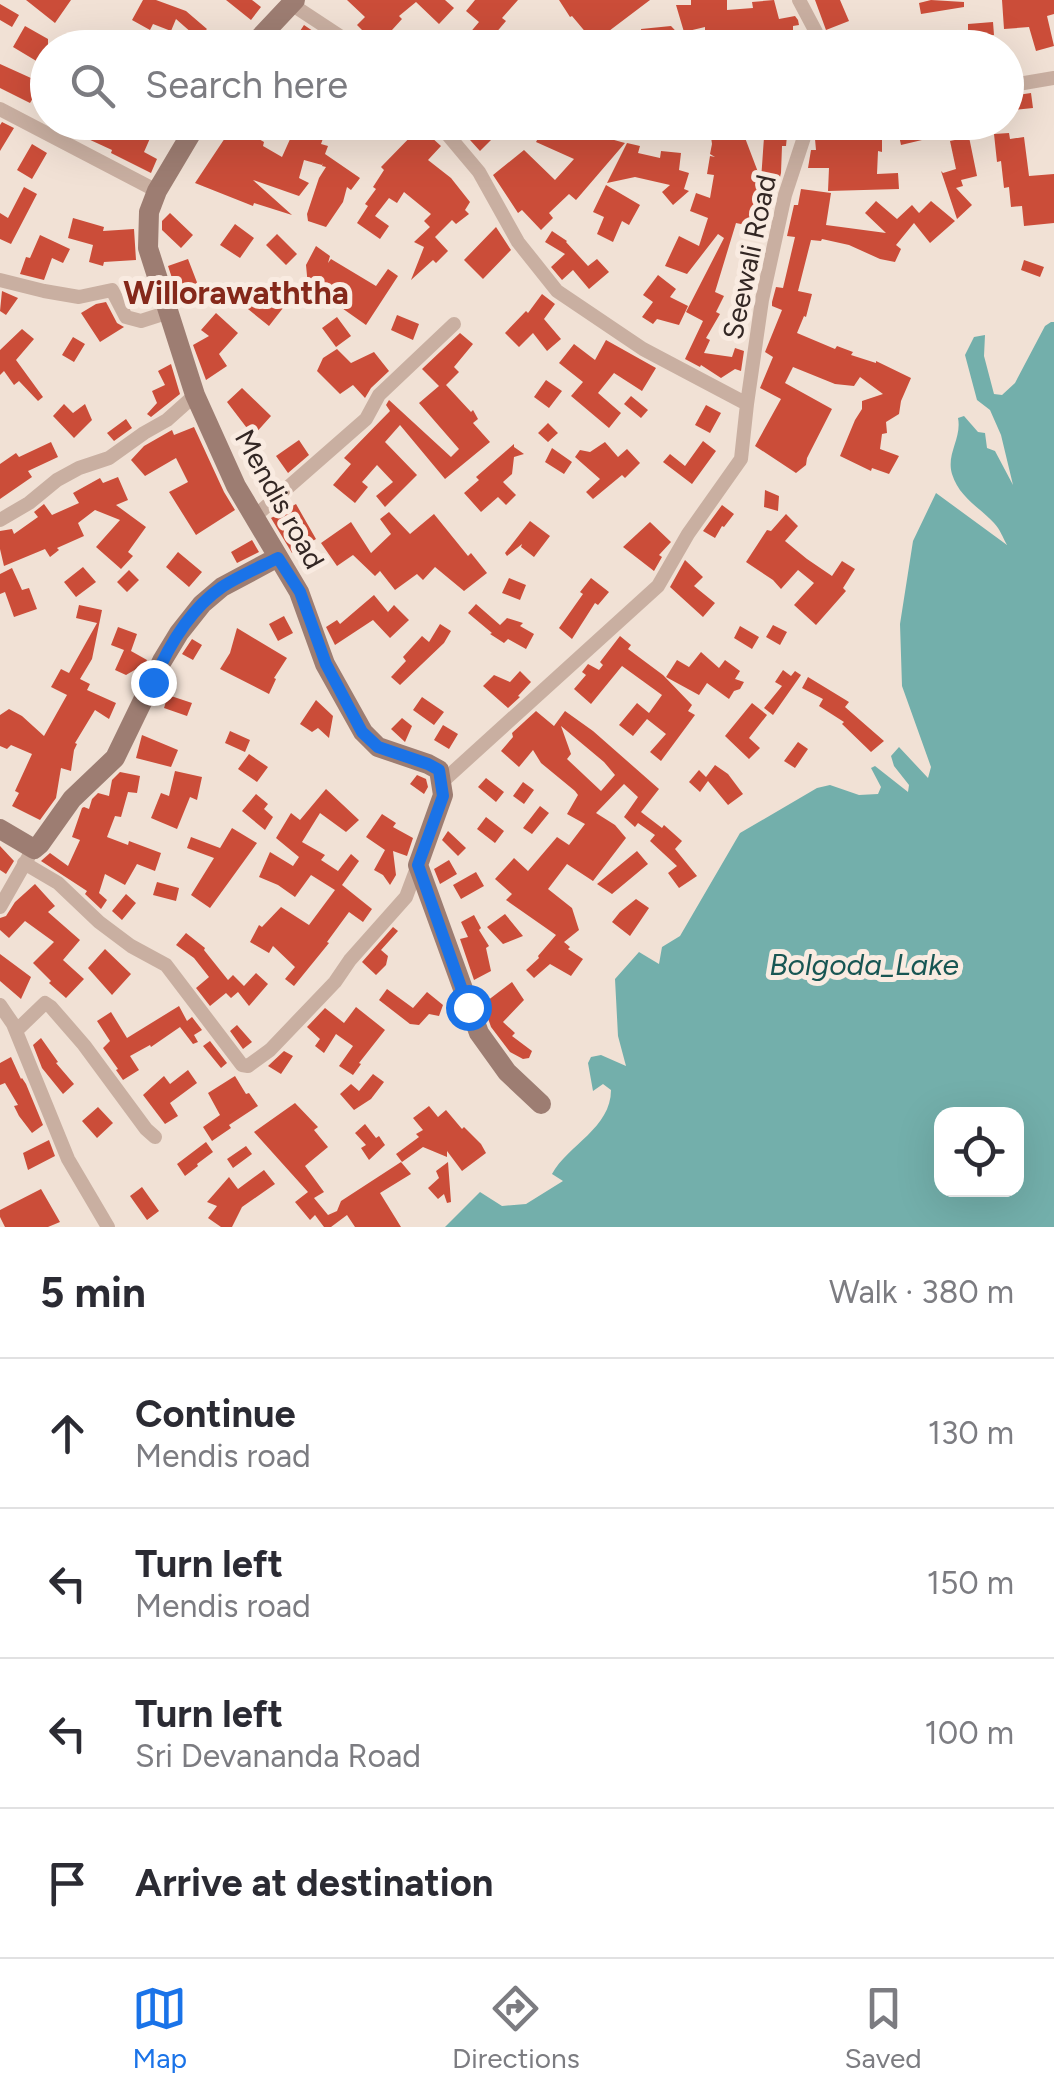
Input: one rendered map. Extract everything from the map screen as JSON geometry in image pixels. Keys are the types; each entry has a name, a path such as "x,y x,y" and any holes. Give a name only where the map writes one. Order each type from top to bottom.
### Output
{"street":[{"path":"799,0 815,30"},
{"path":"266,30 292,2 332,30"},
{"path":"1024,83 1054,78"},
{"path":"0,109 30,125"},
{"path":"59,140 157,191"},
{"name":"Mendis road","path":"187,140 149,212 148,248 195,395 253,518 300,592 326,664 362,732 378,747 439,770 442,782"},
{"path":"452,140 479,172 518,242 557,291 642,349 748,404"},
{"name":"Seewali Road","path":"442,782 658,586 688,534 741,459 766,283 785,195 802,140"},
{"path":"0,280 79,297 112,290 126,317 141,321 169,312"},
{"path":"253,518 366,418 379,395 454,324"},
{"path":"0,520 57,480 110,458 167,420 195,395"},
{"path":"0,907 29,856 72,799 115,758 162,661 202,604 222,587 278,558"},
{"path":"0,828 99,922 166,965 223,1043 242,1066 248,1066 270,1050 335,982 406,897 443,796 442,782"},
{"path":"418,865 479,1034 507,1072 541,1104"},
{"path":"16,1030 44,1003 51,1007 155,1137"},
{"path":"0,1005 16,1030 68,1159 108,1227"}],"water":[{"name":"Bolgoda_Lake","path":"1054,322 1054,1227 445,1227 480,1192 502,1206 526,1204 563,1181 552,1174 597,1126 609,1103 611,1090 603,1084 593,1091 588,1063 591,1057 601,1055 626,1066 618,1036 615,979 639,952 659,964 662,947 680,936 740,833 817,788 830,785 859,795 878,794 881,787 871,768 875,766 908,792 909,785 891,756 899,747 928,778 931,767 902,686 900,624 913,541 936,493 1007,545 996,525 964,495 952,474 958,418 964,416 978,432 985,433 987,448 995,451 1013,485 1001,435 990,410 977,400 965,355 974,337 985,335 984,356 994,394 1002,395 1015,383 1045,326"}],"building":[{"path":"26,0 71,0 55,23"},
{"path":"143,0 156,0 186,11 207,29 189,30 176,19 171,30 153,24 150,30 132,20"},
{"path":"226,0 252,0 261,7 251,20"},
{"path":"347,0 445,0 454,8 439,24 416,2 399,16 402,19 392,30 362,30 357,25 365,17"},
{"path":"475,0 518,0 502,18 506,21 498,30 472,30 479,22 466,11"},
{"path":"559,0 650,0 610,30 584,30"},
{"path":"691,0 727,0 727,10 753,8 752,2 774,0 779,19 795,16 799,25 793,26 793,30 683,30 676,5 691,5"},
{"path":"815,0 840,0 849,21 826,30"},
{"path":"1002,0 1054,0 1054,14 1047,16 1054,46 1036,51 1029,27 1004,29"},
{"path":"964,2 964,7 921,14 919,3"},
{"path":"0,4 19,15 12,27 0,20"},
{"path":"993,22 994,30 968,30 968,24"},
{"path":"25,26 32,30 30,57 13,47"},
{"path":"671,26 675,30 641,30"},
{"path":"0,64 30,78 30,103 0,88"},
{"path":"1031,93 1033,108 1024,109 1024,94"},
{"path":"2,122 14,128 0,151 0,125"},
{"path":"1024,137 1029,176 1054,174 1054,223 1024,226 1022,206 1011,207 1001,161 997,162 995,140"},
{"path":"90,140 149,140 144,152 157,159 151,173 111,153 112,150"},
{"path":"224,140 261,140 263,146 282,157 290,140 322,140 321,144 328,146 325,154 360,178 351,190 347,187 343,202 326,227 308,221 307,214 326,167 323,163 304,160 299,178 309,183 299,196 253,180 292,215 254,203 253,206 195,183"},
{"path":"407,140 434,140 441,146 428,160 451,178 470,202 465,210 469,214 456,224 452,220 435,237 448,251 411,280 424,247 414,242 430,227 424,221 431,214 404,192 397,203 389,198 375,216 389,226 380,239 357,223 376,189 373,187 384,170 381,167"},
{"path":"470,140 491,140 480,151"},
{"path":"712,140 746,140 761,180 764,140 787,140 786,146 782,146 781,173 766,233 765,229 736,223 715,292 724,296 716,312 720,314 706,338 710,340 704,353 732,357 735,348 744,351 741,371 735,369 721,378 685,359 703,321 686,312 724,238 718,234 687,274 665,266 679,236 699,246 708,218 690,211 696,193 710,198 714,175 707,174 710,156 715,157 710,154"},
{"path":"815,140 882,140 877,174 898,173 899,189 828,191 829,168 808,168 811,150 816,150"},
{"path":"970,140 977,176 961,180 963,186 956,188 972,205 957,219 941,171 956,169 950,141"},
{"path":"536,142 625,143 576,200 569,194 549,213 553,218 541,230 522,210 518,213 493,175 524,150 555,180 574,159"},
{"path":"627,143 640,146 638,153 660,158 661,151 681,153 679,170 689,173 684,189 689,191 673,205 662,192 670,185 635,177 607,183"},
{"path":"32,144 47,153 32,179 17,170"},
{"path":"606,185 640,205 629,225 622,221 613,242 597,234 604,217 593,212"},
{"path":"24,187 37,194 11,244 0,239 0,213 8,218"},
{"path":"801,189 831,193 826,225 886,233 865,213 876,201 897,219 912,205 919,213 931,201 955,221 930,243 914,223 896,245 901,249 895,262 849,245 811,240 798,291 812,294 797,333 911,378 899,414 886,422 887,433 882,434 880,449 899,456 889,474 872,468 871,471 840,456 862,401 883,394 860,377 854,386 835,384 793,367 785,383 832,409 806,465 796,473 755,446 781,399 760,388 773,357 765,352 782,310 772,306 772,302 776,287 783,288 795,237 787,236"},
{"path":"170,213 193,235 181,248 162,230 162,221"},
{"path":"73,218 104,227 103,231 134,229 136,260 104,262 103,266 89,262 93,245 68,238"},
{"path":"235,224 254,238 240,258 220,245"},
{"path":"496,227 511,250 483,279 464,260"},
{"path":"552,231 567,241 588,266 597,259 609,272 589,289 573,270 562,280 551,267 565,254 545,242"},
{"path":"277,234 297,254 286,265 266,245"},
{"path":"40,235 70,249 63,263 52,258 44,280 20,274"},
{"path":"316,246 330,256 328,263 331,259 376,286 388,269 398,276 366,325 339,306 343,298 318,284 309,297 306,265"},
{"path":"188,259 198,285 177,293 168,266"},
{"path":"1024,260 1044,267 1040,277 1021,270"},
{"path":"658,275 676,289 670,297 688,306 679,325 657,319 653,324 642,317 653,302 643,295"},
{"path":"144,281 152,306 149,307 137,306 124,290"},
{"path":"256,288 283,308 269,326 243,305"},
{"path":"2,291 18,298 6,315 0,311"},
{"path":"542,294 555,304 544,319 561,339 547,351 533,333 519,347 505,333"},
{"path":"106,302 117,323 124,327 100,342 81,313"},
{"path":"216,313 238,333 219,354 227,366 206,380 193,345 209,336 201,330"},
{"path":"397,315 419,324 413,340 391,330"},
{"path":"337,317 351,336 336,347 322,328"},
{"path":"22,329 34,339 16,360 43,397 38,401 19,381 14,385 4,371 0,375 0,350"},
{"path":"460,333 473,344 454,367 459,372 446,385 473,410 478,419 473,423 490,442 445,479 400,425 385,442 417,475 385,507 376,496 393,482 377,465 362,482 368,487 355,503 333,485 351,464 344,458 390,411 386,405 389,400 451,457 459,449 419,403 439,386 422,369"},
{"path":"73,337 85,344 74,362 62,355"},
{"path":"606,340 656,368 642,391 614,373 598,393 621,413 609,428 571,396 583,382 559,363 574,344 595,360"},
{"path":"337,349 351,363 374,352 389,371 365,398 353,385 340,394 317,371 323,358"},
{"path":"171,364 180,394 151,417 147,414 157,403 152,391 165,385 158,371"},
{"path":"546,380 562,391 549,408 534,397"},
{"path":"242,388 271,416 253,436 227,402"},
{"path":"631,396 648,410 641,418 624,404"},
{"path":"64,404 73,413 85,404 92,420 74,438 53,416"},
{"path":"706,405 721,413 710,433 695,425"},
{"path":"126,419 132,428 114,441 107,433"},
{"path":"548,423 558,433 548,442 538,433"},
{"path":"194,427 235,510 196,535 169,492 188,482 176,458 145,476 131,460 144,446 172,430 174,435"},
{"path":"299,440 309,455 288,473 276,456"},
{"path":"703,441 716,451 692,484 663,462 670,454 685,466"},
{"path":"51,442 58,457 28,471 32,477 0,499 0,464 16,453 19,457"},
{"path":"605,442 618,457 627,449 640,463 593,499 586,492 600,479 575,457 580,450 590,452"},
{"path":"514,444 524,454 514,457 512,474 503,482 516,495 506,505 498,497 481,512 464,493 479,480 476,477"},
{"path":"552,448 572,462 564,474 545,462"},
{"path":"118,477 128,500 116,505 146,527 128,552 133,556 121,569 96,547 120,520 95,510 78,523 84,536 57,548 50,557 45,549 4,566 0,531 12,529 14,534 38,517 34,512 44,504 52,515 79,503 73,493 100,478 103,483"},
{"path":"765,490 779,496 778,511 764,507"},
{"path":"296,504 316,539 292,553 271,518"},
{"path":"722,505 734,514 715,538 703,531"},
{"path":"389,512 410,534 434,514 487,573 464,591 435,567 423,580 417,574 395,590 380,571 375,576 353,555 337,566 321,543 351,522 371,553 391,534 380,519"},
{"path":"786,514 798,526 785,541 807,559 832,576 842,561 855,569 843,588 846,591 816,625 794,605 814,583 798,570 781,589 746,562 767,530 771,531"},
{"path":"530,521 550,536 534,557 522,544 507,556 505,553"},
{"path":"650,522 671,542 659,555 662,557 654,571 623,547"},
{"path":"252,540 259,552 237,563 231,552"},
{"path":"178,552 202,572 189,587 166,567"},
{"path":"685,560 703,577 694,586 715,603 703,617 670,587"},
{"path":"83,567 96,582 76,597 64,582"},
{"path":"12,568 22,590 29,588 37,609 14,617 5,592 0,594 0,574"},
{"path":"129,570 139,580 127,592 117,582"},
{"path":"509,578 526,585 520,600 502,593"},
{"path":"591,578 609,592 598,605 595,603 572,639 559,628"},
{"path":"374,595 388,612 394,605 409,620 390,638 373,620 335,645 326,627 337,620 340,624"},
{"path":"476,604 500,625 507,618 523,623 520,626 534,634 526,649 490,634 468,613"},
{"path":"79,605 102,610 92,659 80,679 90,684 87,690 116,703 109,719 95,710 75,743 71,771 61,768 56,798 40,820 12,806 32,754 11,745 7,749 0,746 0,715 9,709 44,736 67,695 51,687 61,669 69,673 97,623 76,618"},
{"path":"284,616 293,633 278,641 269,624"},
{"path":"440,624 451,631 444,643 400,685 391,677 406,661 403,657 422,636 429,642"},
{"path":"773,625 787,632 780,645 766,637"},
{"path":"740,626 759,637 752,649 734,638"},
{"path":"118,627 137,634 131,651 147,660 143,669 126,675 115,670 124,650 111,645"},
{"path":"237,628 287,658 269,694 220,669 230,653"},
{"path":"620,636 631,645 628,649 663,675 692,705 688,711 695,715 661,761 650,752 666,734 647,719 633,736 619,725 637,703 649,713 662,695 622,666 591,704 574,689 586,675 582,672 588,664 599,670 603,665 600,662"},
{"path":"192,639 202,645 193,660 182,654"},
{"path":"701,652 719,668 725,660 740,671 735,679 744,682 729,699 707,683 699,695 666,677 677,660 689,667"},
{"path":"783,670 791,676 795,671 801,675 773,715 764,708 782,686 775,682"},
{"path":"520,671 531,682 508,708 483,686 494,675 510,682"},
{"path":"808,677 849,702 845,707 884,741 871,752 844,722 819,706 823,699 802,688"},
{"path":"168,695 192,703 187,716 164,708"},
{"path":"422,697 444,712 434,725 413,710"},
{"path":"316,700 333,716 329,738 318,728 312,732 300,724"},
{"path":"752,703 767,715 749,738 760,748 749,759 725,736"},
{"path":"536,711 554,726 565,711 593,731 659,789 641,812 682,841 675,849 697,876 679,888 668,873 677,866 650,841 655,835 638,823 635,827 624,817 638,797 624,784 596,813 626,838 593,881 567,864 548,889 572,908 579,930 564,942 583,959 571,976 550,964 534,978 526,970 556,935 506,900 512,894 495,879 514,858 528,871 557,837 569,845 585,824 567,814 578,795 541,763 533,750 519,767 501,751 512,733","holes":["561,726 615,775 601,791 567,759 571,754"]},
{"path":"402,718 412,726 405,742 391,729"},
{"path":"443,725 458,734 449,749 434,740"},
{"path":"230,731 250,740 245,752 225,743"},
{"path":"142,735 178,750 171,767 136,758"},
{"path":"798,742 808,749 795,768 784,761"},
{"path":"249,754 268,767 257,782 238,769"},
{"path":"715,765 728,774 743,794 728,805 708,781 700,792 689,782 699,770 706,777"},
{"path":"175,771 202,777 197,800 190,797 177,829 151,818 161,793 169,796"},
{"path":"120,772 140,776 137,793 128,792 121,817 115,816 107,837 161,853 155,871 137,864 125,885 105,874 99,893 107,900 101,909 85,894 87,891 41,861 50,853 68,866 80,840 72,837 82,808 89,809 98,793 109,796 112,780"},
{"path":"417,775 426,779 428,787 424,794 410,784"},
{"path":"486,778 504,792 496,802 478,787"},
{"path":"523,782 534,790 524,804 513,796"},
{"path":"326,789 359,820 346,832 320,813 302,842 325,855 321,860 338,871 351,854 359,861 342,885 372,909 363,922 349,912 294,986 285,979 295,967 273,946 269,953 250,942 259,925 262,927 281,907 309,925 335,890 311,875 295,897 259,877 270,852 293,866 299,857 276,838 291,813 300,820"},
{"path":"256,794 268,804 264,809 273,817 265,830 242,811"},
{"path":"540,806 549,813 532,834 523,828"},
{"path":"382,814 396,823 393,827 413,838 407,856 393,851 396,875 390,885 374,870 385,850 366,837"},
{"path":"486,817 504,831 495,843 477,829"},
{"path":"232,828 257,843 210,908 191,895 214,858 187,848 191,837 220,848"},
{"path":"448,831 466,848 458,856 442,840"},
{"path":"0,846 14,861 6,874 0,870"},
{"path":"637,851 648,864 612,894 597,884"},
{"path":"449,860 457,874 440,884 434,869"},
{"path":"476,872 484,886 461,899 453,885"},
{"path":"157,882 179,888 176,901 153,895"},
{"path":"35,884 55,906 48,912 80,940 63,960 84,979 66,998 33,963 54,942 25,921 9,938 0,930 0,918"},
{"path":"126,894 136,903 122,920 112,911"},
{"path":"636,899 649,908 630,936 612,922"},
{"path":"505,914 523,936 503,944 487,927"},
{"path":"474,915 489,946 486,948 491,971 474,980 460,939 468,937 461,922"},
{"path":"393,927 398,931 381,950 388,956 386,965 376,975 362,962"},
{"path":"186,933 205,948 228,980 233,975 244,986 256,973 268,984 249,1006 238,992 231,998 226,993 210,1006 196,988 209,977 194,958 176,945"},
{"path":"105,949 131,974 112,995 88,968"},
{"path":"0,954 31,977 21,999 0,981"},
{"path":"512,982 524,1000 503,1022 515,1033 512,1036 532,1051 529,1058 510,1052 491,1027 483,1004"},
{"path":"387,989 413,1008 427,992 443,1005 439,1016 429,1014 419,1025 410,1024 379,1000"},
{"path":"179,1006 187,1021 192,1017 202,1030 194,1035 198,1042 193,1044 180,1027 130,1056 139,1070 123,1080 103,1048 110,1041 97,1021 111,1012 127,1038"},
{"path":"356,1007 385,1030 353,1075 339,1066 353,1046 336,1034 324,1053 315,1046 320,1039 307,1027 325,1008 344,1023"},
{"path":"237,1025 252,1042 243,1049 230,1031"},
{"path":"41,1038 74,1084 63,1094 42,1068 33,1045"},
{"path":"210,1041 227,1063 221,1068 203,1046"},
{"path":"284,1051 293,1056 281,1074 268,1066"},
{"path":"11,1057 43,1125 32,1133 19,1116 14,1106 18,1105 5,1083 0,1085 0,1063"},
{"path":"188,1070 197,1083 170,1103 178,1116 165,1124 143,1095 164,1076 170,1084"},
{"path":"373,1074 384,1082 371,1099 354,1110 340,1094 351,1084 359,1091"},
{"path":"235,1076 258,1106 212,1141 203,1127 220,1115 208,1093"},
{"path":"295,1103 318,1127 314,1130 328,1147 305,1166 324,1192 314,1198 328,1215 337,1211 341,1201 401,1162 411,1174 380,1193 401,1227 355,1227 347,1215 331,1227 324,1227 315,1215 310,1220 295,1202 308,1192 254,1132"},
{"path":"429,1106 438,1117 446,1110 486,1153 462,1171 447,1151 447,1157 423,1147 402,1162 396,1154 423,1130 413,1118"},
{"path":"98,1107 113,1123 97,1138 82,1121"},
{"path":"365,1124 385,1145 369,1160 361,1148 366,1145 355,1133"},
{"path":"49,1140 55,1156 28,1170 23,1153"},
{"path":"206,1142 213,1152 185,1176 177,1164"},
{"path":"246,1146 252,1154 233,1168 227,1159"},
{"path":"448,1162 451,1202 447,1203 444,1194 438,1199 428,1188 439,1178 436,1171"},
{"path":"264,1170 275,1184 242,1207 232,1227 221,1227 208,1218 217,1206 207,1202 229,1177 238,1189"},
{"path":"142,1187 159,1211 147,1220 130,1196"},
{"path":"41,1189 60,1222 48,1227 5,1227 0,1210"}],"district":[{"name":"Willorawaththa","path":"236,293"}],"route":[{"path":"153,682 179,633 202,604 222,587 278,558 300,592 326,664 362,732 378,747 439,770 443,796 418,865 468,1007"}]}
